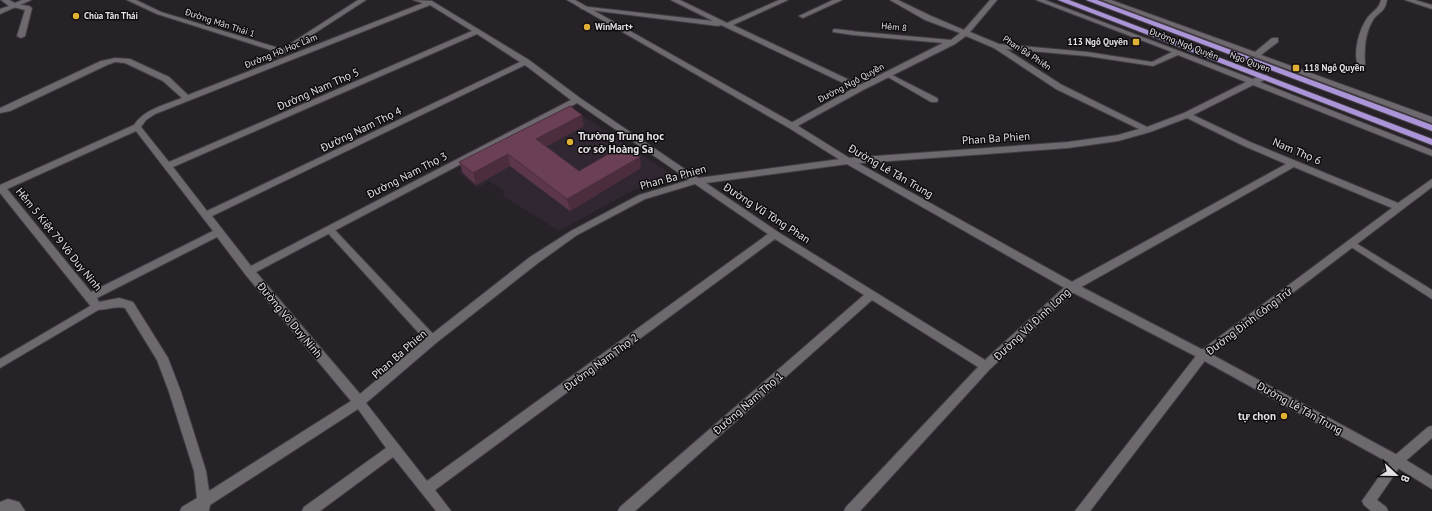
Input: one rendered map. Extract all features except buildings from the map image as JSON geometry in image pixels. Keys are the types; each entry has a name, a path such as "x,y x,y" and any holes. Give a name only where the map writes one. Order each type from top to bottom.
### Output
{"highway":[{"name":"Ngo Quyen","path":"1062,0 1432,142"},
{"name":"Ngo Quyen","path":"1090,0 1432,128"}],"street":[{"path":"4,0 15,6 29,8 21,36"},
{"path":"0,12 28,0"},
{"name":"Đường Mân Thái 1","path":"130,0 159,13 283,52"},
{"path":"248,75 363,0"},
{"name":"Đường Vũ Tông Phan","path":"416,0 434,1 476,32 526,62 577,100 775,234 986,366"},
{"name":"Đường Lê Tấn Trung","path":"570,0 792,126 848,161 1072,287 1203,355"},
{"path":"674,0 860,88"},
{"path":"582,7 728,25 784,0"},
{"path":"803,16 839,0"},
{"name":"Phan Bá Phiến","path":"893,0 928,18 998,46 1060,87 1147,130"},
{"name":"Đường Ngô Quyền","path":"792,126 860,88 952,42 965,33 994,0"},
{"name":"Đường Ngô Quyền","path":"1039,0 1178,52 1432,153"},
{"name":"Đường Ngô Quyền","path":"1106,0 1432,120"},
{"path":"1362,64 1364,31 1375,13 1382,9 1384,0"},
{"path":"1408,0 1432,7"},
{"name":"Đường Hồ Học Lãm","path":"1,188 137,126 143,118 152,112 434,1"},
{"name":"Đường Nam Thọ 5","path":"168,166 476,32"},
{"name":"Hẻm 8","path":"853,33 952,42"},
{"path":"1256,55 1275,40"},
{"path":"998,46 1087,54 1153,64 1178,52"},
{"path":"0,111 104,63 115,60 127,62 159,76 172,83 188,99"},
{"name":"Đường Nam Thọ 4","path":"206,215 526,62"},
{"name":"Phan Ba Phien","path":"187,511 203,506 359,402 432,340 534,260 574,233 642,197 696,181 848,161 1068,145 1118,138 1147,130 1187,115 1264,77"},
{"name":"Đường Nam Thọ 3","path":"249,271 577,100"},
{"name":"Nam Thọ 6","path":"1187,115 1230,136 1398,207"},
{"name":"Đường Võ Duy Ninh","path":"137,126 249,271 359,402 394,449 444,511"},
{"name":"Đường Vũ Đình Long","path":"851,511 986,366 1072,287 1294,163"},
{"name":"Đường Đinh Công Trứ","path":"1082,511 1203,355 1432,182"},
{"name":"Hẻm 5 Kiệt 79 Võ Duy Ninh","path":"1,188 94,301"},
{"path":"94,301 219,232"},
{"name":"Đường Nam Thọ 2","path":"426,489 775,234"},
{"name":"Đường Nam Thọ 1","path":"625,511 871,295"},
{"path":"94,301 129,304 162,358 175,392 200,471 203,506"},
{"name":"Đường Lê Tân Trung","path":"1203,355 1397,461 1432,483"},
{"path":"1381,511 1369,501 1397,461 1432,431"},
{"path":"309,511 394,449"},
{"path":"0,508 8,504 12,504 18,511"}],"lane":[{"name":"Hẻm 8","path":"835,31 853,33"},
{"path":"888,75 934,100"},
{"path":"329,229 432,340"},
{"path":"1351,243 1432,295"},
{"path":"0,364 94,301"}],"shaded area":[{"name":"Trường Trung học cơ sở Hoàng Sa","path":"577,112 672,175 635,189 559,231 502,195 505,192 489,181 477,188 458,172"}],"place":[{"name":"Chùa Tân Thái","path":"76,16"},
{"name":"WinMart+","path":"587,27"},
{"name":"113 Ngô Quyền","path":"1136,42"},
{"name":"118 Ngô Quyền","path":"1296,68"},
{"name":"Trường Trung học cơ sở Hoàng Sa","path":"570,142"},
{"name":"tự chọn","path":"1284,416"}]}
